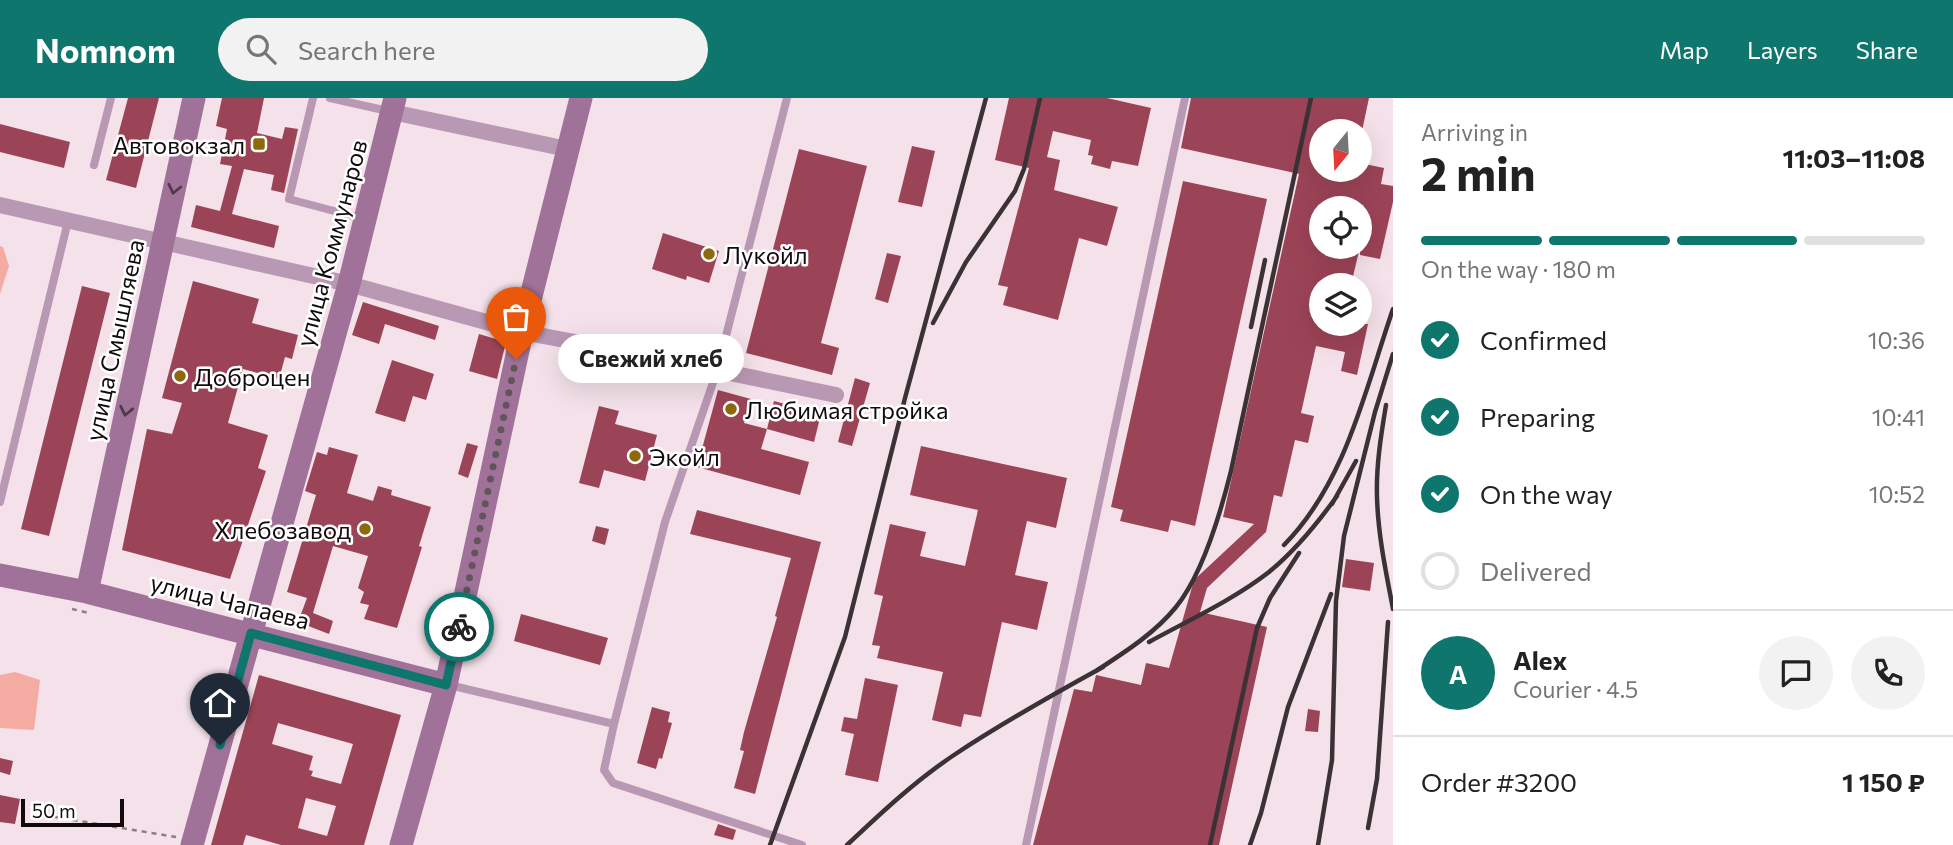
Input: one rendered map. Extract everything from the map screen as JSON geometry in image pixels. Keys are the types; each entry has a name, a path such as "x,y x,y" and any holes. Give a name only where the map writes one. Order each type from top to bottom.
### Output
{"street":[{"name":"улица Смышляева","path":"87,593 194,98"},
{"path":"401,845 446,685 522,332 581,98"},
{"path":"393,105 567,149"},
{"name":"улица Коммунаров","path":"192,842 349,284 393,105"},
{"path":"0,205 349,284 522,332 836,395"},
{"name":"улица Чапаева","path":"0,575 251,633 446,685"}],"lane":[{"path":"94,165 111,98"},
{"path":"313,98 289,200 366,219"},
{"path":"330,98 393,105"},
{"path":"787,98 717,371 665,522 604,771 613,783 802,845"},
{"path":"1026,845 1185,98"},
{"path":"0,502 68,221"},
{"path":"446,685 614,724"}],"path":[{"path":"43,815 192,842"}],"shaded area":[{"path":"0,246 3,247 9,266 0,294"},
{"path":"15,672 40,680 34,730 0,728 0,675"}],"building":[{"path":"128,98 159,98 136,188 106,180"},
{"path":"222,98 264,98 257,133 282,139 285,127 298,129 284,193 271,190 274,175 244,169 232,214 279,226 274,248 191,227 196,205 220,211 232,166 220,164 227,129 216,126"},
{"path":"1009,98 1107,98 1151,108 1138,166 1112,161 1110,169 1091,164 1093,156 1088,155 1091,140 1053,131 1047,157 1060,160 1054,190 1118,207 1107,246 1079,238 1058,320 1003,305 1008,287 998,285 1029,168 995,160"},
{"path":"1191,98 1369,98 1365,119 1309,119 1309,182 1372,182 1372,166 1384,168 1381,184 1393,186 1393,202 1380,259 1372,257 1372,196 1309,196 1309,259 1357,259 1354,273 1309,273 1309,336 1365,336 1357,375 1341,371 1345,352 1316,346 1301,413 1314,416 1308,443 1295,440 1282,497 1274,495 1266,532 1207,588 1200,612 1267,627 1219,845 1033,845 1074,689 1092,692 1096,675 1141,685 1146,663 1169,668 1194,580 1254,524 1223,517 1299,174 1181,148"},
{"path":"0,124 70,142 64,168 0,152"},
{"path":"912,146 935,151 922,207 898,202"},
{"path":"799,149 867,166 821,343 839,348 832,375 746,353"},
{"path":"1183,181 1267,199 1195,526 1171,520 1168,532 1120,521 1123,510 1111,507"},
{"path":"663,233 719,251 709,283 687,276 686,280 652,269"},
{"path":"887,253 901,256 888,303 875,299"},
{"path":"193,281 259,299 252,323 298,335 292,359 285,357 279,379 243,369 228,423 268,435 258,468 266,471 230,579 122,550 147,429 172,434 182,403 162,398"},
{"path":"82,286 110,293 49,536 21,529"},
{"path":"363,302 439,326 435,340 385,324 379,344 352,335"},
{"path":"479,334 506,342 497,379 469,371"},
{"path":"392,360 434,374 426,400 413,396 405,422 375,413"},
{"path":"855,378 870,383 852,446 838,442"},
{"path":"718,390 751,399 744,423 767,429 761,449 809,462 800,495 697,467"},
{"path":"774,401 821,414 814,442 767,429"},
{"path":"599,406 619,411 615,424 657,435 645,481 604,470 599,488 579,483"},
{"path":"467,443 478,446 468,478 458,474"},
{"path":"921,446 1067,478 1056,528 1027,521 1015,575 1048,582 1037,630 1002,622 981,717 964,714 961,727 932,720 943,672 877,658 880,646 872,645 883,596 874,594 890,524 926,532 920,556 965,566 978,510 910,495"},
{"name":"Хлебозавод","path":"329,447 358,455 347,493 373,501 378,486 392,490 391,495 431,507 419,546 422,547 397,628 364,619 369,605 360,603 364,592 358,588 368,556 333,546 313,613 333,621 329,634 298,622 307,598 287,592 316,495 305,491 317,452 327,455"},
{"path":"697,510 821,542 755,794 734,788 744,751 740,750 744,732 791,558 690,534"},
{"path":"596,526 609,529 605,545 592,541"},
{"path":"1346,559 1374,563 1370,591 1342,587"},
{"path":"521,614 608,638 600,665 514,641"},
{"path":"259,675 401,715 364,845 281,845 246,835 243,845 211,845","holes":["278,723 353,744 341,784 311,776 313,771 309,770 313,756 272,744","306,798 336,806 327,836 298,828"]},
{"path":"865,678 898,685 878,782 845,775 854,734 841,731 844,717 857,719"},
{"path":"652,707 670,712 668,722 672,723 662,759 659,758 656,769 637,763"},
{"path":"1308,709 1320,711 1318,732 1305,731"},
{"path":"0,758 13,761 10,775 0,772"},
{"path":"0,795 20,799 15,824 0,822"},
{"path":"718,824 736,830 733,840 714,835"}],"railway":[{"path":"770,845 845,637 905,398 986,98"},
{"path":"933,323 966,262 1015,191 1024,169 1040,98"},
{"path":"1096,671 1139,642 1176,607 1194,578 1210,542 1231,471 1311,98"},
{"path":"1251,327 1265,260"},
{"path":"1284,545 1305,520 1338,464 1363,403 1393,309"},
{"path":"1318,845 1332,760 1336,601 1344,536 1375,412 1393,354"},
{"path":"1386,405 1378,462 1377,497 1393,609"},
{"path":"1332,504 1356,461"},
{"path":"1149,642 1226,601 1269,572 1306,536 1337,496"},
{"path":"1210,845 1257,628 1270,598 1299,553"},
{"path":"1250,845 1261,813 1288,707 1331,594"},
{"path":"1368,828 1377,779 1388,622"},
{"path":"847,845 912,786 954,755 1103,667"}],"way so far":[{"path":"459,627 516,359"}],"place":[{"name":"Автовокзал","path":"259,144"},
{"name":"Лукойл","path":"709,254"},
{"name":"Свежий хлеб","path":"516,359"},
{"name":"Доброцен","path":"180,376"},
{"name":"Любимая стройка","path":"731,409"},
{"name":"Экойл","path":"635,456"},
{"name":"Хлебозавод","path":"365,529"}],"route":[{"path":"220,745 251,633 446,685 459,627"}]}
